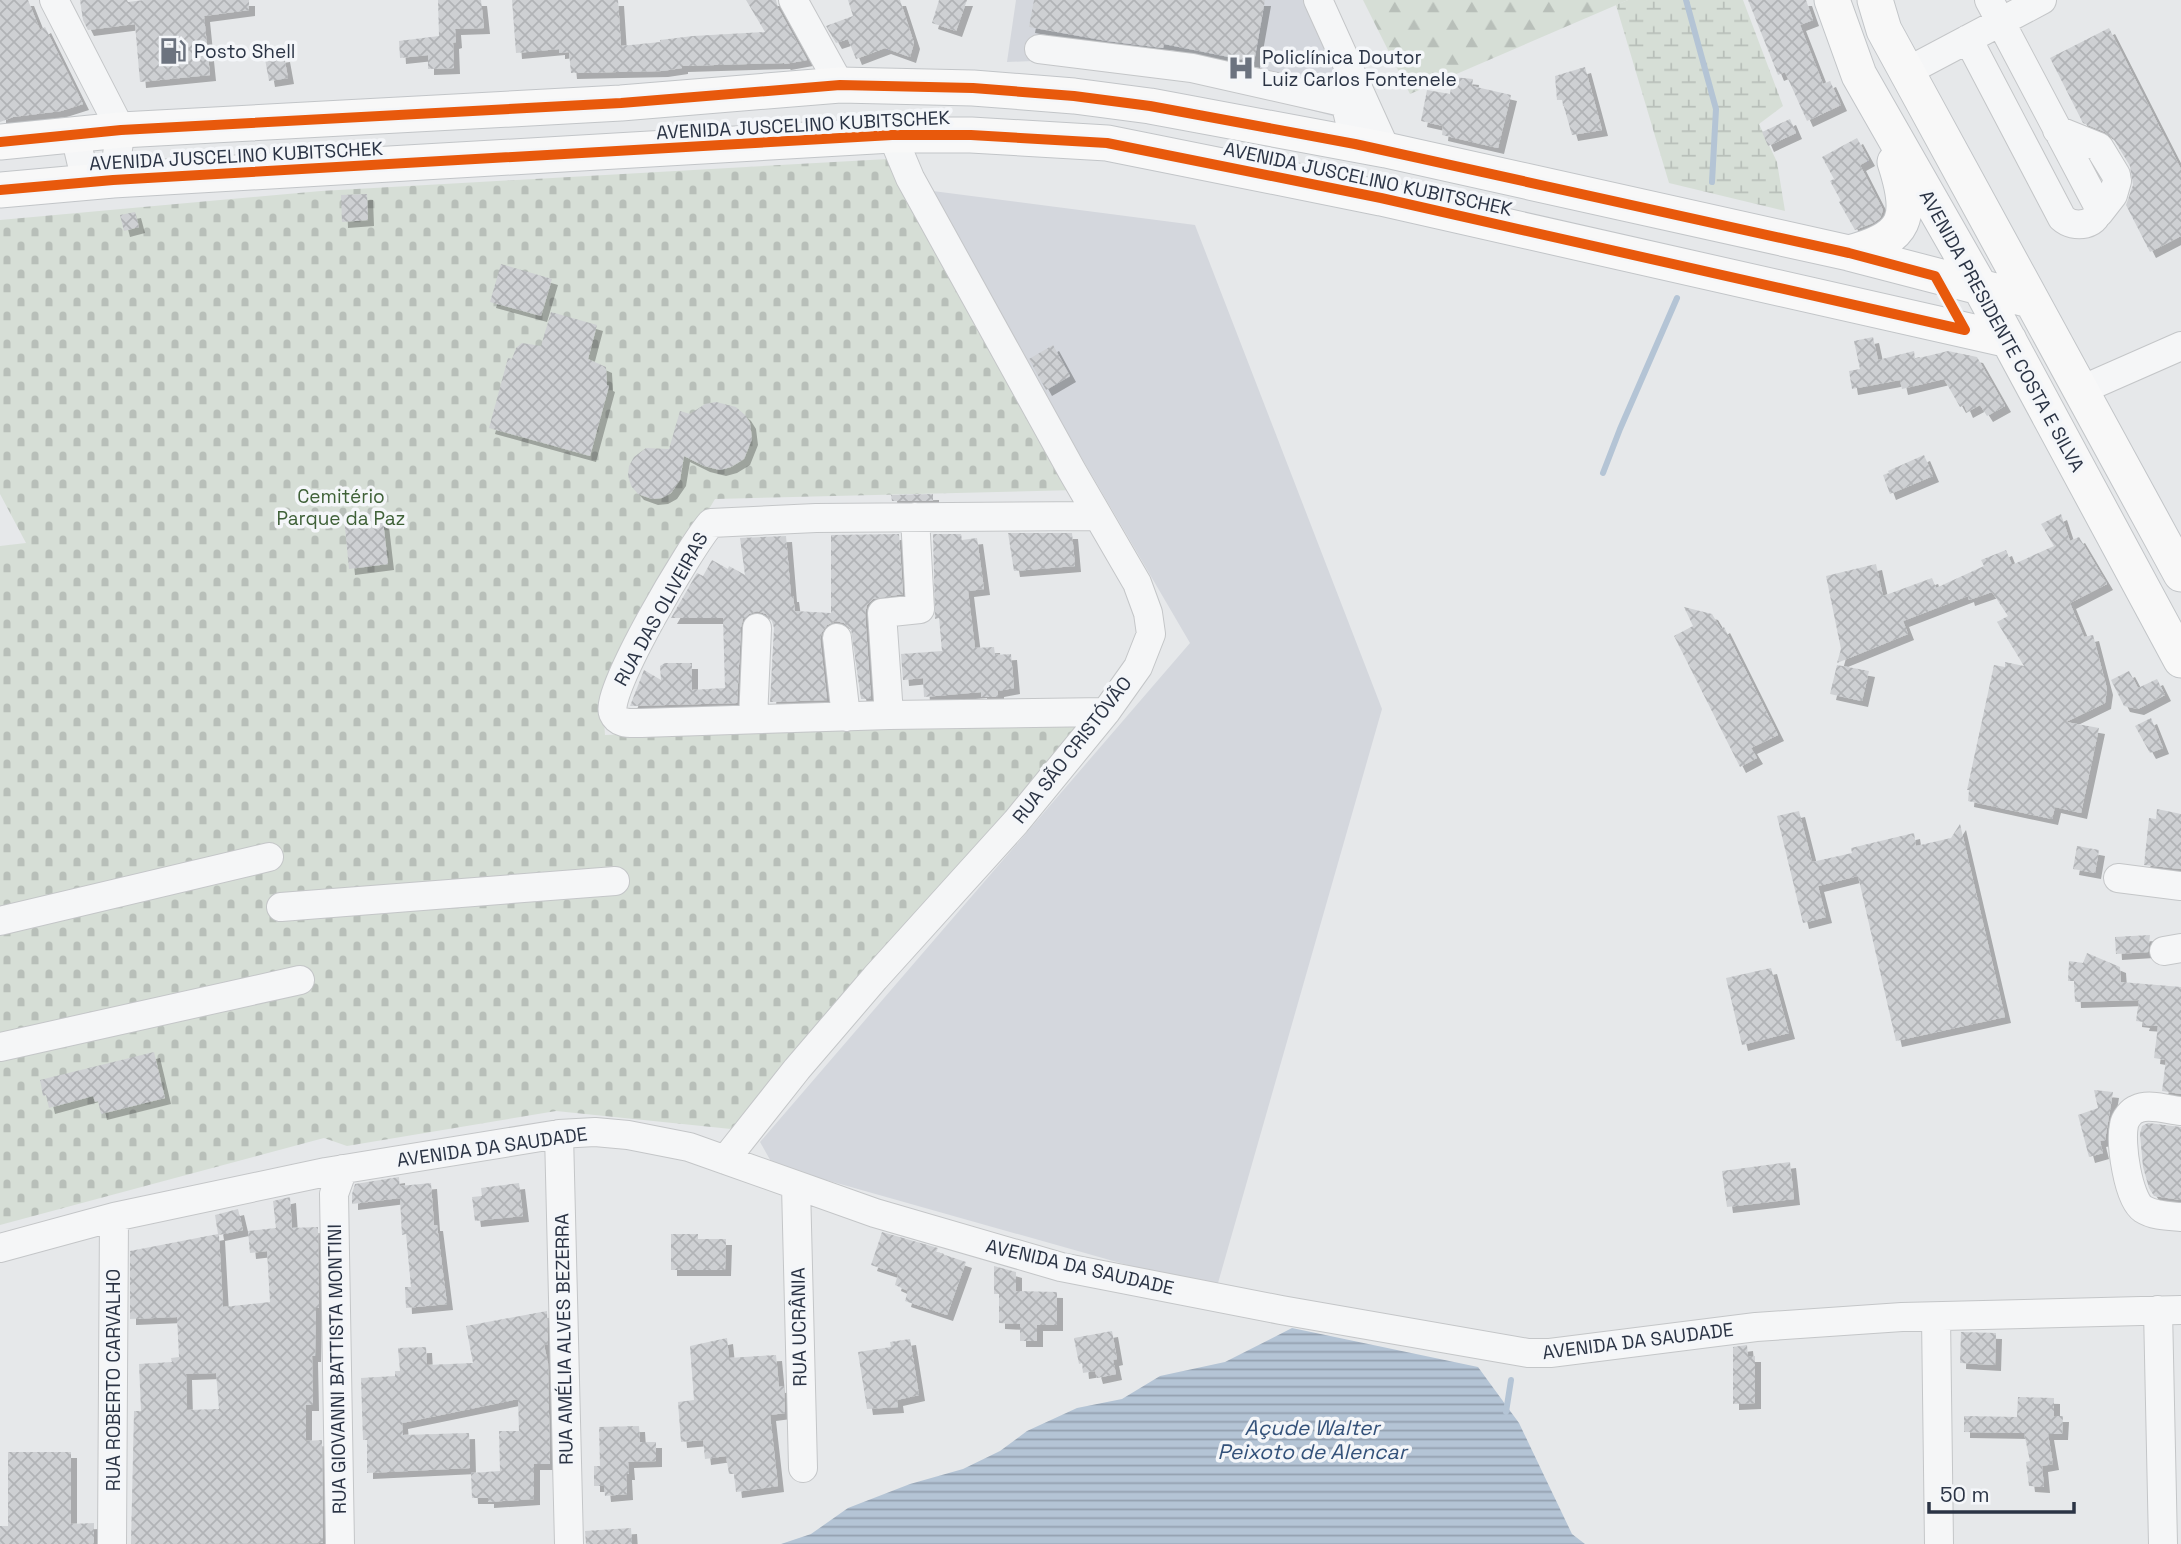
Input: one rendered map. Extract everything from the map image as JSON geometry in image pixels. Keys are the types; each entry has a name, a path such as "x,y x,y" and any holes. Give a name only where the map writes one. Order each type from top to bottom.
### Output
{"main road":[{"name":"AVENIDA PRESIDENTE COSTA E SILVA","path":"1832,0 1859,75 1980,287 2181,660"},
{"name":"AVENIDA PRESIDENTE COSTA E SILVA","path":"1875,0 1884,30 1906,72 2181,574"},
{"path":"1849,253 1881,243 1894,234 1905,209 1905,192 1891,148 1859,75"},
{"name":"AVENIDA JUSCELINO KUBITSCHEK","path":"0,142 121,130 607,103 840,86 973,88 1074,96 1150,106 1371,147 1849,253 2030,300"},
{"path":"971,135 973,88"},
{"name":"AVENIDA JUSCELINO KUBITSCHEK","path":"0,190 99,181 892,135 971,135 1107,143 1381,198 2009,340"},
{"path":"2009,340 2030,300"}],"street":[{"path":"54,0 121,130 99,181"},
{"path":"793,0 840,86"},
{"path":"1318,0 1371,147"},
{"path":"1906,72 1968,38 1994,11 2042,0"},
{"path":"1968,38 2062,218 2073,226 2096,218 2113,195 2116,176 2099,147 2057,130 1994,11"},
{"path":"1039,49 1192,68 1338,101 1346,106 1371,147"},
{"path":"75,135 99,181"},
{"name":"RUA SÃO CRISTÓVÃO","path":"725,1160 806,1059 1016,822 1106,712 1138,667 1151,634 1148,613 1137,583 910,178 892,135"},
{"path":"2081,390 2181,346"},
{"name":"RUA DAS OLIVEIRAS","path":"1098,516 915,517 711,523 664,597 628,664 613,697 613,713 622,722 1106,712"},
{"path":"888,715 882,613 920,609 915,517"},
{"path":"753,719 757,628"},
{"path":"837,638 846,717"},
{"path":"0,921 268,856"},
{"path":"2118,878 2181,886"},
{"path":"281,907 615,881"},
{"path":"0,1047 300,980"},
{"path":"2181,1111 2138,1108 2124,1124 2124,1150 2134,1197 2140,1206 2155,1214 2181,1217"},
{"name":"AVENIDA DA SAUDADE","path":"0,1248 114,1217 559,1134 595,1132 647,1138 689,1147 875,1213 1061,1267 1281,1310 1528,1353 1550,1353 1756,1327 1936,1317 2169,1310"},
{"name":"RUA AMÉLIA ALVES BEZERRA","path":"559,1134 569,1544"},
{"name":"RUA GIOVANNI BATTISTA MONTINI","path":"334,1178 340,1544"},
{"name":"RUA UCRÂNIA","path":"796,1186 803,1468"},
{"name":"RUA ROBERTO CARVALHO","path":"112,1544 114,1217"},
{"path":"2163,1544 2169,1310"},
{"path":"1936,1317 1939,1544"}],"shaded area":[{"name":"Policlínica Doutor Luiz Carlos Fontenele","path":"1016,0 1330,0 1385,130 1176,74 1056,60 1007,62"},
{"path":"925,190 1195,225 1382,709 1216,1290 773,1165 760,1142 1190,643"}],"green space":[{"path":"1363,0 1628,0 1410,94"},
{"path":"1628,0 1743,0 1783,106 1759,124 1777,162 1785,211 1669,183 1616,5"},
{"name":"Cemitério Parque da Paz","path":"888,159 1078,490 715,499 602,688 605,735 1076,716 1082,730 731,1129 556,1111 347,1146 324,1138 0,1225 0,546 26,543 0,494 0,220 321,191"}],"water":[{"name":"Açude Walter Peixoto de Alencar","path":"1292,1328 1478,1367 1519,1423 1572,1534 1585,1544 781,1544 811,1534 848,1508 910,1484 963,1469 1000,1451 1027,1431 1077,1408 1122,1399 1160,1376 1225,1362"}],"building":[{"path":"0,0 28,0 40,30 45,27 83,104 61,111 13,117 0,122"},
{"path":"80,0 249,0 249,10 204,16 210,75 140,82 135,24 88,30 83,20"},
{"path":"438,0 481,0 484,28 455,29 454,68 428,69 428,55 400,58 399,41 439,36"},
{"path":"512,0 618,0 621,46 693,36 765,32 746,0 776,0 807,60 785,64 682,66 662,71 571,73 569,52 559,53 559,49 516,53"},
{"path":"848,0 900,0 914,43 910,57 885,48 856,59 848,39 836,43 826,26 853,16"},
{"path":"939,0 967,0 956,31 932,23"},
{"path":"1034,0 1265,0 1254,62 1164,44 1163,48 1107,41 1029,27"},
{"path":"1748,0 1806,0 1813,20 1800,25 1823,84 1830,81 1841,105 1807,121 1785,72 1778,75"},
{"path":"2109,28 2181,169 2181,236 2150,252 2126,205 2133,185 2130,166 2113,138 2083,123 2050,58"},
{"path":"284,56 288,78 269,81 265,59"},
{"path":"1585,67 1602,130 1572,135 1562,100 1557,100 1555,76"},
{"path":"1453,77 1473,79 1472,86 1511,95 1498,148 1442,135 1443,126 1421,121 1427,90 1450,94"},
{"path":"1790,119 1796,133 1768,146 1762,132"},
{"path":"1857,138 1869,160 1860,165 1883,210 1880,218 1873,223 1855,230 1839,202 1841,201 1830,181 1834,179 1822,157"},
{"path":"367,194 368,220 342,222 341,195"},
{"path":"135,212 139,227 124,231 120,215"},
{"path":"501,264 552,279 541,316 490,302"},
{"path":"551,312 597,325 588,359 606,367 609,386 590,456 489,428 508,358 512,359 516,348 522,343 541,346"},
{"path":"1873,337 1878,360 1914,351 1915,359 1948,351 1977,357 2005,406 1987,416 1980,405 1967,412 1964,405 1960,407 1944,379 1902,389 1900,380 1852,389 1849,371 1860,369 1854,341"},
{"path":"1053,345 1070,376 1046,390 1029,359"},
{"path":"716,402 736,407 750,423 752,439 744,459 720,470 684,456 680,480 671,493 652,499 638,494 631,486 628,475 634,457 646,448 669,449 680,411 690,414 705,404"},
{"path":"1924,455 1933,476 1890,494 1883,475"},
{"path":"933,494 933,501 892,501 891,495"},
{"path":"382,512 388,564 349,569 344,517"},
{"path":"2061,514 2070,541 2079,537 2107,584 2070,603 2084,637 2093,635 2107,689 2105,703 2066,722 2099,728 2081,813 2055,807 2052,819 1968,801 1967,790 1994,665 2005,667 2005,662 2024,666 1997,622 2008,616 1992,592 1969,600 1968,596 1903,621 1908,634 1837,663 1841,649 1826,576 1876,564 1883,596 1932,578 1936,588 1984,566 1981,560 2006,550 2012,565 2054,546 2041,524"},
{"path":"1008,533 1072,533 1075,566 1014,571"},
{"path":"899,534 903,594 873,599 867,605 865,613 871,699 861,699 851,629 836,621 827,625 820,639 827,700 770,702 774,628 766,614 757,611 743,619 741,627 737,703 630,706 644,670 661,680 660,666 665,663 692,663 692,690 725,688 723,618 671,618 697,573 703,576 712,560 745,575 740,538 786,536 791,596 795,611 831,613 831,535"},
{"path":"933,534 961,534 962,540 977,538 984,589 968,591 975,648 994,647 995,655 1011,654 1014,688 998,691 998,697 981,697 981,692 924,697 923,678 903,680 901,654 942,651 939,618 935,619"},
{"path":"1684,607 1712,614 1721,629 1724,627 1778,735 1751,748 1757,758 1740,767 1674,636 1693,626"},
{"path":"1837,665 1869,671 1862,701 1830,694"},
{"path":"2129,671 2138,688 2157,679 2165,695 2138,709 2124,706 2111,680"},
{"path":"2151,718 2163,748 2150,753 2135,726"},
{"path":"2157,809 2181,814 2181,869 2144,865 2149,818 2156,819"},
{"path":"1799,811 1812,862 1852,853 1851,848 1914,833 1916,846 1951,838 1960,824 2005,1017 1896,1041 1858,876 1818,886 1826,917 1803,923 1777,816"},
{"path":"2077,846 2099,850 2095,873 2073,869"},
{"path":"2150,935 2148,952 2116,954 2115,937"},
{"path":"2087,953 2120,967 2121,982 2181,987 2181,1094 2162,1091 2166,1060 2154,1058 2158,1026 2143,1025 2144,1022 2136,1021 2139,1000 2075,1002 2074,981 2068,981 2069,961 2083,963"},
{"path":"1771,968 1789,1033 1742,1045 1726,978"},
{"path":"154,1052 165,1098 101,1114 98,1101 95,1102 93,1096 49,1108 46,1095 43,1096 40,1080"},
{"path":"2094,1090 2113,1092 2105,1140 2100,1141 2103,1153 2089,1157 2078,1115 2098,1108"},
{"path":"2148,1123 2181,1127 2181,1200 2154,1196 2149,1188 2143,1167 2140,1134 2142,1126"},
{"path":"1790,1162 1794,1199 1727,1207 1722,1171"},
{"path":"399,1177 400,1194 400,1186 431,1183 434,1225 437,1225 447,1304 406,1308 405,1287 411,1287 406,1234 402,1235 400,1198 352,1204 355,1184"},
{"path":"519,1183 523,1216 475,1221 472,1197 482,1196 481,1188"},
{"path":"290,1197 292,1228 318,1227 319,1308 316,1308 315,1356 312,1356 313,1405 306,1405 306,1441 322,1440 323,1543 131,1544 134,1411 141,1411 139,1364 172,1362 171,1358 179,1357 177,1317 130,1319 130,1251 218,1234 215,1215 238,1209 243,1230 219,1235 223,1307 270,1302 267,1251 250,1253 248,1231 276,1228 273,1201","holes":["216,1373 219,1409 187,1410 186,1374"]},
{"path":"882,1232 938,1248 936,1252 966,1262 947,1315 905,1301 908,1291 895,1285 898,1274 871,1265"},
{"path":"671,1234 698,1234 698,1239 726,1239 725,1270 671,1270"},
{"path":"994,1266 1016,1272 1016,1291 1057,1292 1057,1325 1037,1325 1037,1341 1020,1341 1020,1324 999,1323 999,1294 994,1294"},
{"path":"547,1311 548,1344 544,1345 548,1363 550,1464 534,1464 534,1499 488,1502 488,1498 472,1498 471,1473 500,1471 499,1431 519,1431 518,1399 402,1423 403,1435 469,1433 470,1468 367,1473 361,1378 395,1376 395,1371 400,1371 398,1348 426,1347 427,1365 473,1363 466,1326"},
{"path":"1112,1331 1117,1359 1113,1360 1116,1374 1097,1378 1095,1371 1083,1373 1074,1338"},
{"path":"1961,1332 1996,1333 1995,1365 1960,1363"},
{"path":"727,1338 729,1358 776,1355 779,1387 784,1386 785,1413 770,1415 778,1486 736,1492 734,1474 729,1474 726,1456 705,1459 703,1440 681,1442 678,1402 694,1400 690,1346"},
{"path":"910,1339 919,1395 897,1400 898,1407 867,1409 858,1352 891,1347 890,1342"},
{"path":"1747,1345 1748,1356 1755,1356 1755,1403 1733,1404 1733,1347"},
{"path":"2018,1397 2054,1398 2054,1416 2063,1416 2062,1434 2048,1434 2053,1464 2042,1466 2044,1487 2029,1486 2026,1462 2030,1461 2024,1433 1964,1432 1964,1416 2017,1417"},
{"path":"639,1426 640,1442 656,1442 656,1461 628,1462 627,1494 605,1496 604,1486 594,1486 594,1466 600,1466 599,1427"},
{"path":"8,1452 71,1452 71,1524 94,1523 94,1544 0,1544 0,1526 8,1526"},
{"path":"631,1528 632,1544 586,1544 585,1531"}],"waterway":[{"path":"1686,0 1716,109 1712,182"},
{"path":"1603,473 1677,298"},
{"path":"1506,1412 1511,1380"}],"cycle path":[{"path":"0,142 121,130 621,103 840,85 973,88 1074,96 1150,106 1355,144 1849,253 1935,276 1965,330"},
{"path":"0,190 113,180 892,135 971,135 1107,143 1381,198 1965,330"}],"place":[{"name":"Posto Shell","path":"173,51"},
{"name":"Policlínica Doutor Luiz Carlos Fontenele","path":"1241,68"}]}
